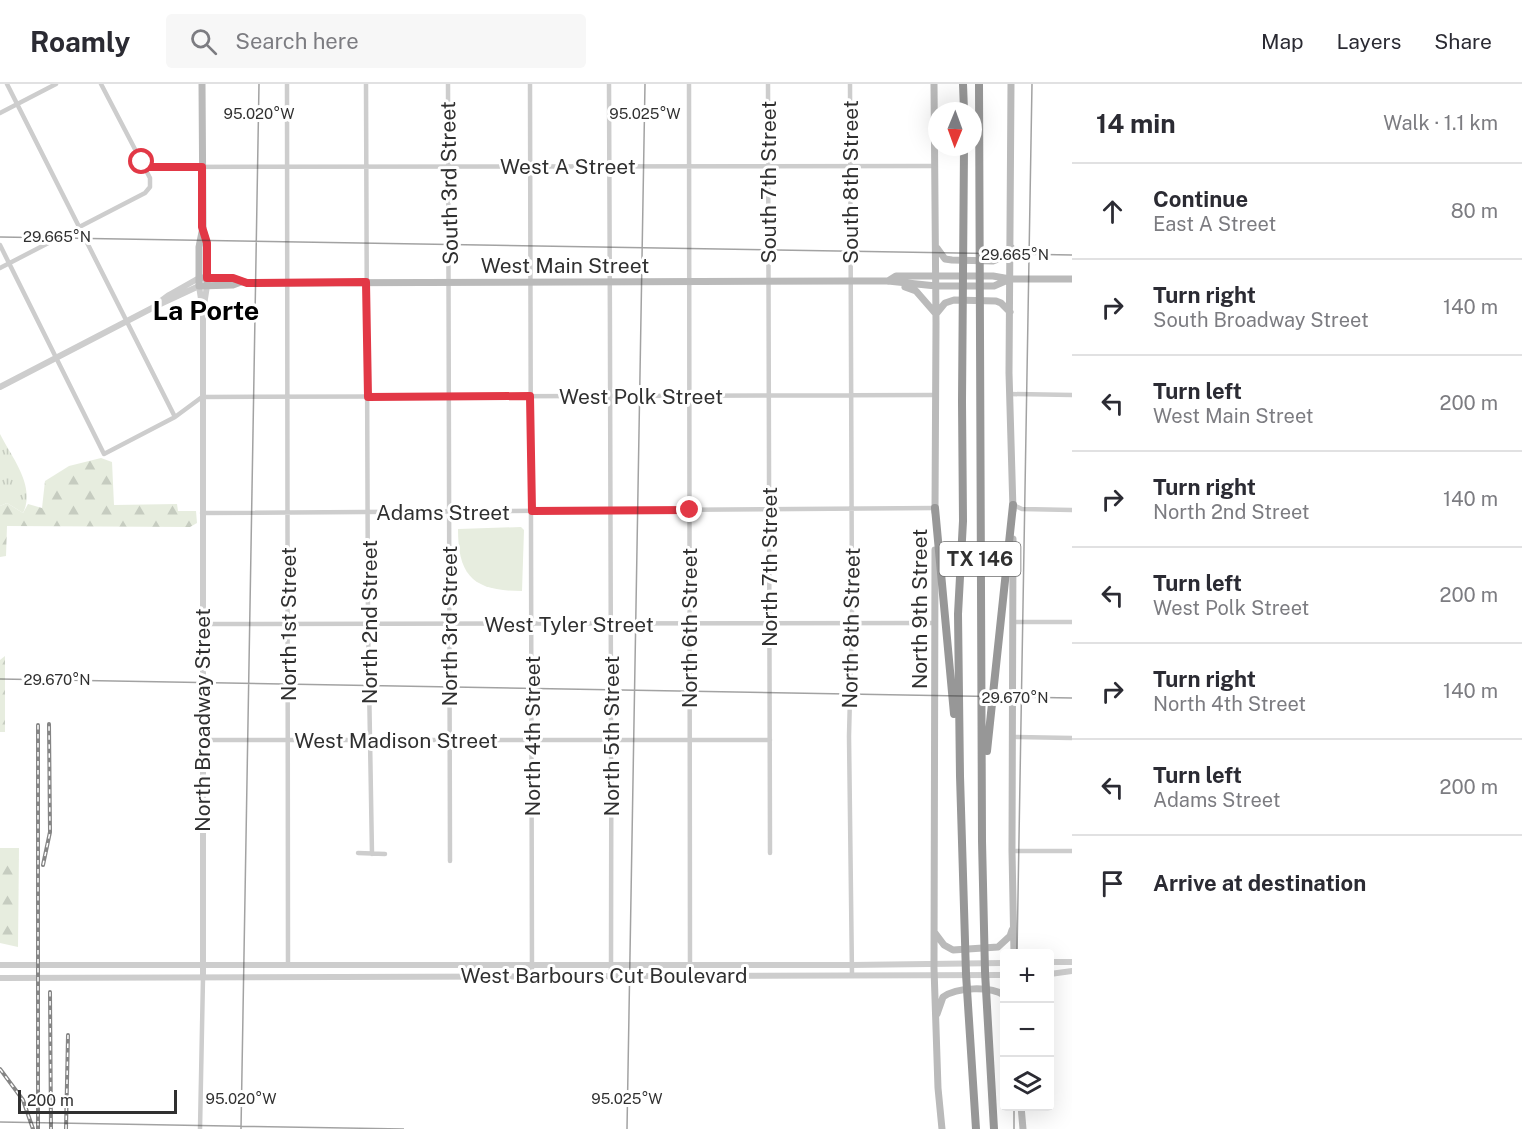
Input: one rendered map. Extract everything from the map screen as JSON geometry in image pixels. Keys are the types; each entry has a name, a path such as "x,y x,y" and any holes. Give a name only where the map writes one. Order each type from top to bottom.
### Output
{"highway":[{"path":"963,84 964,102"},
{"name":"TX 146","path":"979,84 982,841 985,972 994,1129"},
{"name":"TX 146","path":"964,156 963,521 958,614 966,974 976,1129"},
{"path":"982,793 1013,505"},
{"path":"936,508 960,776"}],"main road":[{"path":"202,84 202,227 207,243 203,282"},
{"name":"North 9th Street","path":"934,84 933,165 936,276 934,975 938,1088 942,1129"},
{"path":"1011,84 1010,394 1013,505 1014,949"},
{"path":"935,246 941,254 952,260 993,261 1001,258 1011,247"},
{"name":"West Main Street","path":"888,281 896,276 1072,279"},
{"name":"West Main Street","path":"203,282 233,285 241,282 888,281 994,286 1010,279"},
{"path":"888,281 893,285 916,291 936,315 945,303 954,300 996,301 1010,312"},
{"path":"935,933 944,945 953,950 993,948 1003,945 1010,936 1014,924"},
{"path":"936,1017 943,998 948,994 984,990 1000,994"},
{"path":"1021,1111 1023,1129"}],"street":[{"path":"7,84 175,417"},
{"path":"0,113 56,84"},
{"path":"0,268 145,193 150,187 150,178 101,84"},
{"name":"North 1st Street","path":"286,84 288,965"},
{"name":"North 2nd Street","path":"366,84 368,624 372,854"},
{"name":"South 3rd Street","path":"448,84 449,282"},
{"name":"North 4th Street","path":"530,84 532,975"},
{"name":"North 5th Street","path":"609,84 611,975"},
{"name":"North 6th Street","path":"688,84 690,975"},
{"name":"South 7th Street","path":"768,84 769,281"},
{"name":"South 8th Street","path":"850,84 851,281"},
{"name":"West A Street","path":"144,167 933,165"},
{"path":"0,245 104,454 175,417 202,397"},
{"name":"North 7th Street","path":"769,281 770,853"},
{"name":"North 8th Street","path":"851,281 852,623 849,736 852,975"},
{"path":"0,387 203,282"},
{"name":"North Broadway Street","path":"200,1129 203,978 203,282"},
{"name":"North 3rd Street","path":"449,282 450,861"},
{"name":"West Polk Street","path":"202,397 936,394"},
{"path":"1010,394 1072,395"},
{"path":"1013,505 1022,509 1072,510"},
{"name":"Adams Street","path":"202,513 936,508"},
{"path":"1012,622 1072,622"},
{"name":"West Tyler Street","path":"202,624 935,623"},
{"path":"1014,737 1072,738"},
{"name":"West Madison Street","path":"203,740 770,740"},
{"path":"1012,851 1072,851"},
{"path":"358,854 385,854"},
{"path":"1054,962 1072,962"},
{"name":"West Barbours Cut Boulevard","path":"0,965 1000,963"},
{"path":"396,964 396,976"},
{"path":"65,965 65,978"},
{"path":"448,965 448,976"},
{"path":"1054,973 1072,971"},
{"name":"West Barbours Cut Boulevard","path":"0,978 1000,975"}],"green space":[{"path":"0,434 25,482 27,493 23,513 7,503 0,506"},
{"path":"101,458 112,462 114,505 177,504 178,511 196,511 197,523 190,527 7,526 6,556 0,557 0,506 7,503 23,513 28,504 42,508 45,481 69,466"},
{"path":"521,527 524,530 522,591 492,588 472,578 461,559 458,529"},
{"path":"5,656 5,732 0,732 0,660"},
{"path":"0,848 19,848 18,947 0,943"}],"railway":[{"path":"43,865 50,832 49,724"},
{"path":"38,725 38,1129"},
{"path":"50,992 51,1129"},
{"path":"66,1129 68,1035"},
{"path":"0,1069 23,1100 33,1129"}],"district":[{"name":"La Porte","path":"206,310"}],"route":[{"path":"142,162 144,167 202,167 202,227 207,243 207,278 233,278 247,283 366,282 368,397 530,396 532,511 690,510"}]}
